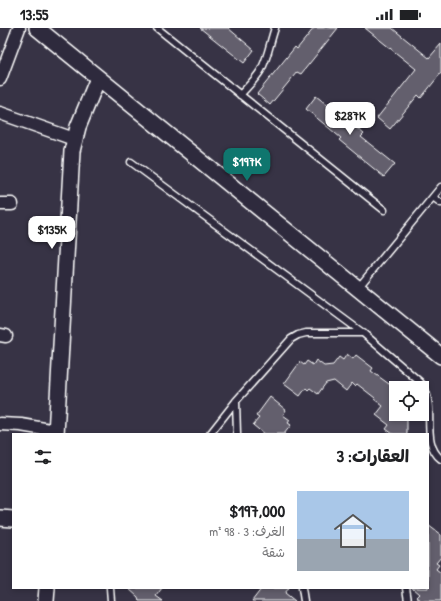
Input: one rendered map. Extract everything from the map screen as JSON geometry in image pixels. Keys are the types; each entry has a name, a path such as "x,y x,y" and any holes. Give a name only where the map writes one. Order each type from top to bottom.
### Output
{"street":[{"path":"0,79 19,28"},
{"path":"36,28 441,356"},
{"path":"0,424 21,425 56,433 70,181 74,140 98,78"},
{"path":"0,113 74,140"},
{"path":"0,518 12,519"},
{"path":"46,601 47,589"}],"lane":[{"path":"157,28 384,210"},
{"path":"240,95 260,72 267,57 270,40 275,28"},
{"path":"131,162 363,333 420,382 426,390 430,442 435,454 441,459"},
{"path":"357,289 441,187"},
{"path":"433,196 441,203"},
{"path":"211,433 236,401 291,339 298,335 306,334 363,333"},
{"path":"236,401 237,433"},
{"path":"110,589 111,601"},
{"path":"302,589 304,601"},
{"path":"406,589 408,601"}],"building":[{"path":"200,28 228,28 254,50 244,63"},
{"path":"314,28 338,28 301,74 297,72 270,105 257,94 295,47 297,49"},
{"path":"365,28 392,28 429,58 441,44 441,73 421,98 418,95 390,129 377,118 416,69"},
{"path":"316,96 364,134 361,137 395,164 384,177 339,140 341,138 306,109"},
{"path":"347,354 353,359 356,355 373,368 371,371 389,384 389,421 407,421 407,433 392,433 386,429 389,425 376,415 383,406 357,384 355,386 352,383 346,391 334,381 326,383 318,394 310,388 308,390 306,388 300,396 284,384 300,362 304,365 307,361 313,365 316,360 324,366 333,365 339,357 343,360"},
{"path":"270,397 286,410 283,415 290,420 288,423 291,425 285,433 263,433 253,425 259,418 256,416"},
{"path":"429,526 441,535 441,557 436,563 439,565 436,569 441,573 441,601 421,601 416,597 419,594 413,589 429,589"},
{"path":"129,589 161,589 156,596 163,601 139,601 138,597"},
{"path":"261,589 288,589 285,593 295,601 252,601"}]}
